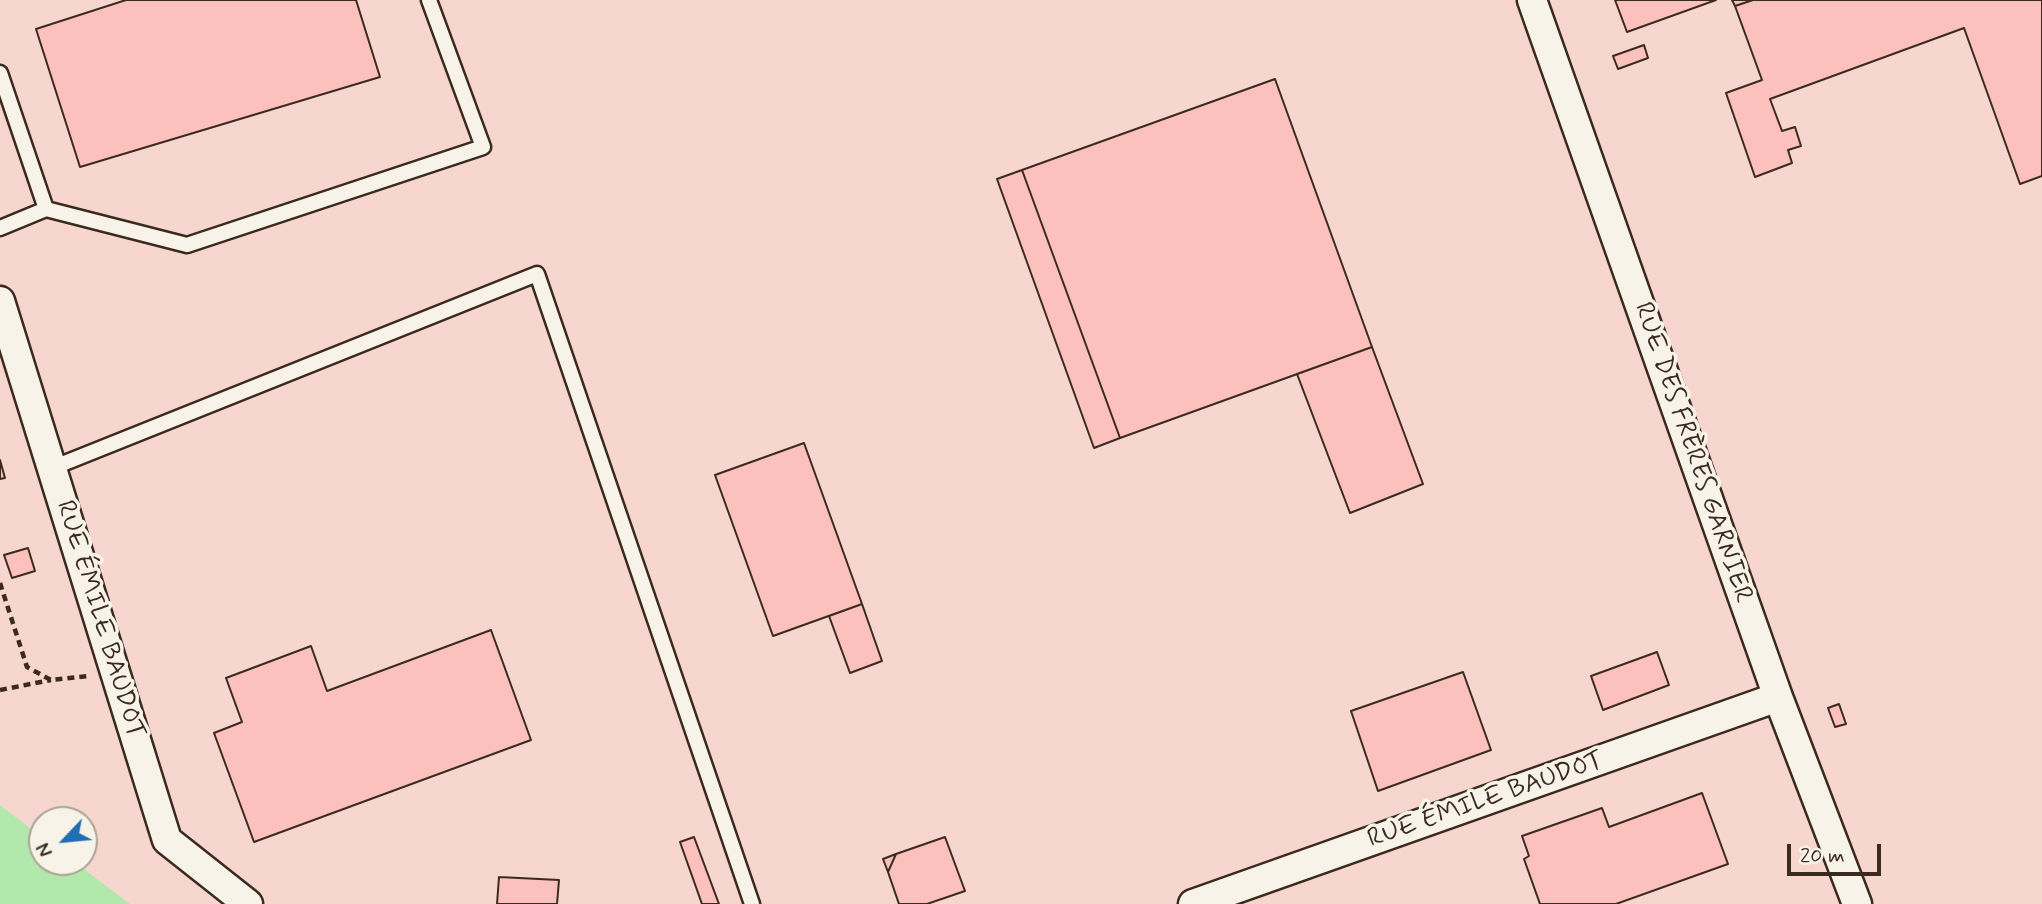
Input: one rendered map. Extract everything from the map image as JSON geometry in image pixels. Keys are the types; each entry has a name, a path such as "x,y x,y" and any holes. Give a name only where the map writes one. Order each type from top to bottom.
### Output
{"street":[{"name":"RUE DES FRÈRES GARNIER","path":"1532,0 1778,697 1857,904"},
{"name":"RUE ÉMILE BAUDOT","path":"0,301 167,840 248,904"},
{"name":"RUE ÉMILE BAUDOT","path":"1194,904 1778,697"}],"lane":[{"path":"0,228 46,209 187,244 483,147 429,0"},
{"path":"0,73 46,209"},
{"path":"52,468 537,274 752,904"}],"path":[{"path":"0,583 27,667 51,680"},
{"path":"0,690 51,680 117,672"}],"shaded area":[{"path":"0,0 2042,0 2042,904 130,904 93,876 98,876 98,806 28,806 28,826 0,805"}],"green space":[{"path":"0,805 28,826 28,876 93,876 130,904 0,904"}],"building":[{"path":"126,0 356,0 380,77 80,167 36,29"},
{"path":"1615,0 1716,0 1627,32"},
{"path":"1732,0 1753,0 1735,6"},
{"path":"1753,0 2042,0 2042,176 2020,184 1964,28 1770,99 1782,131 1795,127 1801,146 1788,150 1792,163 1755,177 1726,93 1762,80 1735,6"},
{"path":"1644,45 1648,58 1618,69 1613,56"},
{"path":"1275,79 1372,347 1120,438 1022,170"},
{"path":"1022,170 1120,438 1094,448 997,179"},
{"path":"1372,347 1423,484 1350,513 1297,374"},
{"path":"804,443 862,604 773,636 715,475"},
{"path":"0,460 5,478 0,479"},
{"path":"28,548 35,571 12,578 4,555"},
{"path":"862,604 882,661 850,673 829,616"},
{"path":"491,630 531,740 254,842 214,733 242,722 226,678 311,646 327,691"},
{"path":"1657,652 1669,685 1603,710 1591,676"},
{"path":"1463,672 1491,750 1378,791 1351,711"},
{"path":"1839,704 1846,724 1835,727 1828,708"},
{"path":"1702,793 1728,864 1616,904 1540,904 1524,859 1529,856 1522,836 1602,808 1609,827"},
{"path":"694,837 719,904 702,904 680,842"},
{"path":"945,837 965,891 927,904 899,904 888,872 896,854"},
{"path":"896,854 888,872 883,859"},
{"path":"499,877 559,880 557,904 497,904"}]}
